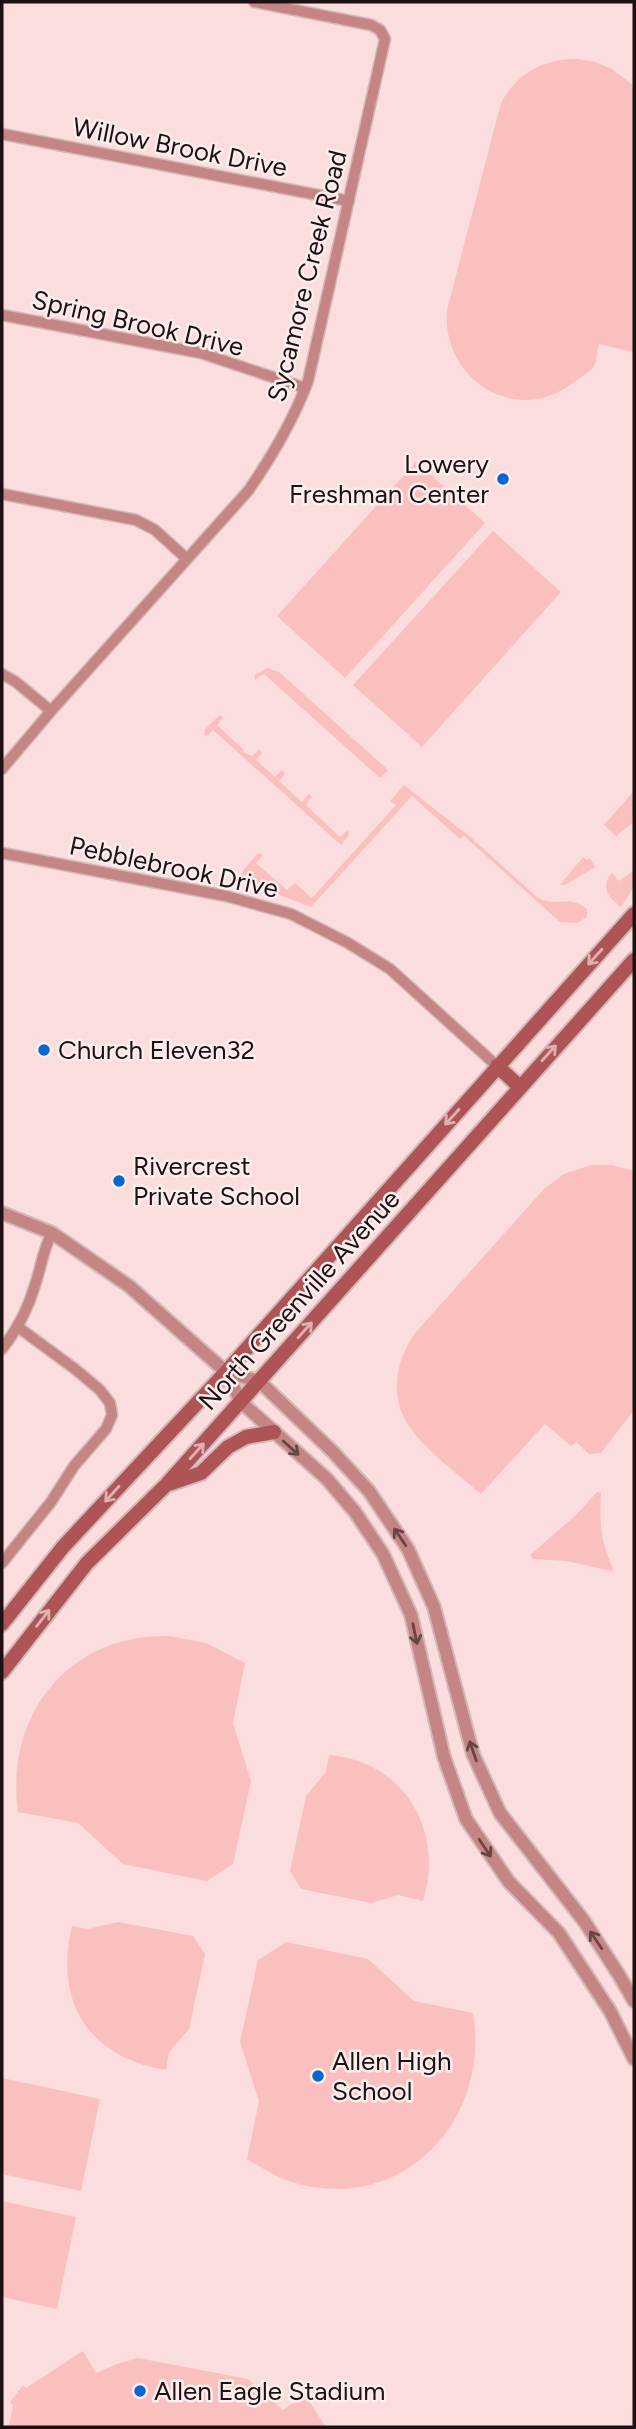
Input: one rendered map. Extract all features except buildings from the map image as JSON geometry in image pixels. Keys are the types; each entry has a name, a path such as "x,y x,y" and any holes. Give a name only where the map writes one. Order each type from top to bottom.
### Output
{"main road":[{"name":"North Greenville Avenue","path":"2,1623 63,1547 226,1372 634,914"},
{"name":"North Greenville Avenue","path":"2,1672 87,1563 167,1484 634,960"},
{"path":"497,1066 519,1086"},
{"path":"167,1484 201,1473 228,1447 246,1437 274,1432"}],"street":[{"name":"Sycamore Creek Road","path":"2,769 248,491 273,456 294,417 305,388 385,45 383,34 371,25 254,2"},
{"name":"Willow Brook Drive","path":"2,135 349,201"},
{"name":"Spring Brook Drive","path":"2,315 201,353 305,388"},
{"path":"2,494 136,520 155,530 187,559"},
{"path":"2,674 51,711"},
{"name":"Pebblebrook Drive","path":"2,852 226,896 291,914 348,943 390,969 497,1066"},
{"path":"2,1213 52,1233 129,1286 226,1372 240,1402 327,1479 355,1512 383,1554 411,1615 444,1757 466,1819 509,1882 559,1933 610,2011 634,2059"},
{"path":"2,1349 18,1327 32,1296 44,1249 52,1233"},
{"path":"2,1563 51,1502 79,1460 106,1429 112,1415 110,1403 104,1394 75,1368 18,1327"},
{"path":"226,1372 259,1381 333,1452 369,1491 408,1549 434,1607 473,1754 499,1813 584,1921 634,2001"}],"shaded area":[{"path":"578,59 612,69 634,86 634,349 633,352 599,344 594,366 573,383 551,395 528,400 506,397 486,389 469,375 456,357 448,335 447,310 501,103 515,83 533,69 554,61"},
{"path":"416,462 485,523 345,678 277,616"},
{"path":"493,531 561,592 422,747 353,685"},
{"path":"267,668 279,672 388,770 380,778 264,674 255,680 255,675"},
{"path":"220,715 223,718 217,725 244,750 243,752 252,756 259,749 262,753 256,760 275,777 282,770 285,774 279,781 302,802 309,794 312,797 306,805 340,837 348,830 349,835 341,845 213,730 207,736 204,735 205,729"},
{"path":"404,785 474,840 538,898 551,902 574,902 587,909 587,917 577,923 560,922 464,836 460,839 412,796 311,907 243,881 243,871 260,853 263,855 256,863 287,890 295,883 312,898 396,805 390,801"},
{"path":"634,791 634,822 616,836 604,825"},
{"path":"583,857 587,860 590,858 595,867 565,885 560,885"},
{"path":"634,870 634,887 621,907 609,896 606,887 608,878 612,873 619,881"},
{"path":"591,1165 612,1165 634,1171 634,1410 601,1453 589,1454 576,1442 571,1446 545,1424 481,1494 431,1451 407,1423 398,1400 400,1364 416,1332 544,1189 564,1174"},
{"path":"597,1492 601,1493 602,1531 612,1571 566,1561 533,1559 530,1555 576,1515"},
{"path":"169,1636 206,1643 245,1663 233,1723 251,1781 233,1864 207,1881 123,1864 78,1823 18,1812 17,1777 22,1743 33,1713 51,1687 73,1665 101,1649 133,1639"},
{"path":"329,1755 355,1760 378,1770 398,1785 412,1804 423,1826 428,1849 428,1875 423,1901 398,1895 371,1903 301,1889 290,1871 306,1796 326,1772"},
{"path":"118,1922 193,1936 205,1954 189,2029 169,2052 166,2070 116,2053 97,2039 83,2022 73,2002 68,1979 72,1926 88,1929"},
{"path":"286,1942 368,1959 414,2001 473,2013 475,2052 468,2089 453,2122 432,2149 404,2171 371,2184 335,2189 289,2181 247,2159 259,2101 240,2042 258,1960"},
{"path":"2,2078 100,2099 81,2191 2,2174"},
{"path":"2,2201 76,2217 57,2309 2,2297"},
{"name":"Allen Eagle Stadium","path":"83,2351 96,2373 138,2358 248,2379 283,2410 305,2395 326,2427 9,2427 13,2405 10,2402 23,2385 26,2388"}],"place":[{"name":"Lowery Freshman Center","path":"503,479"},
{"name":"Church Eleven32","path":"44,1050"},
{"name":"Rivercrest Private School","path":"119,1181"},
{"name":"Allen High School","path":"318,2076"},
{"name":"Allen Eagle Stadium","path":"140,2391"}]}
